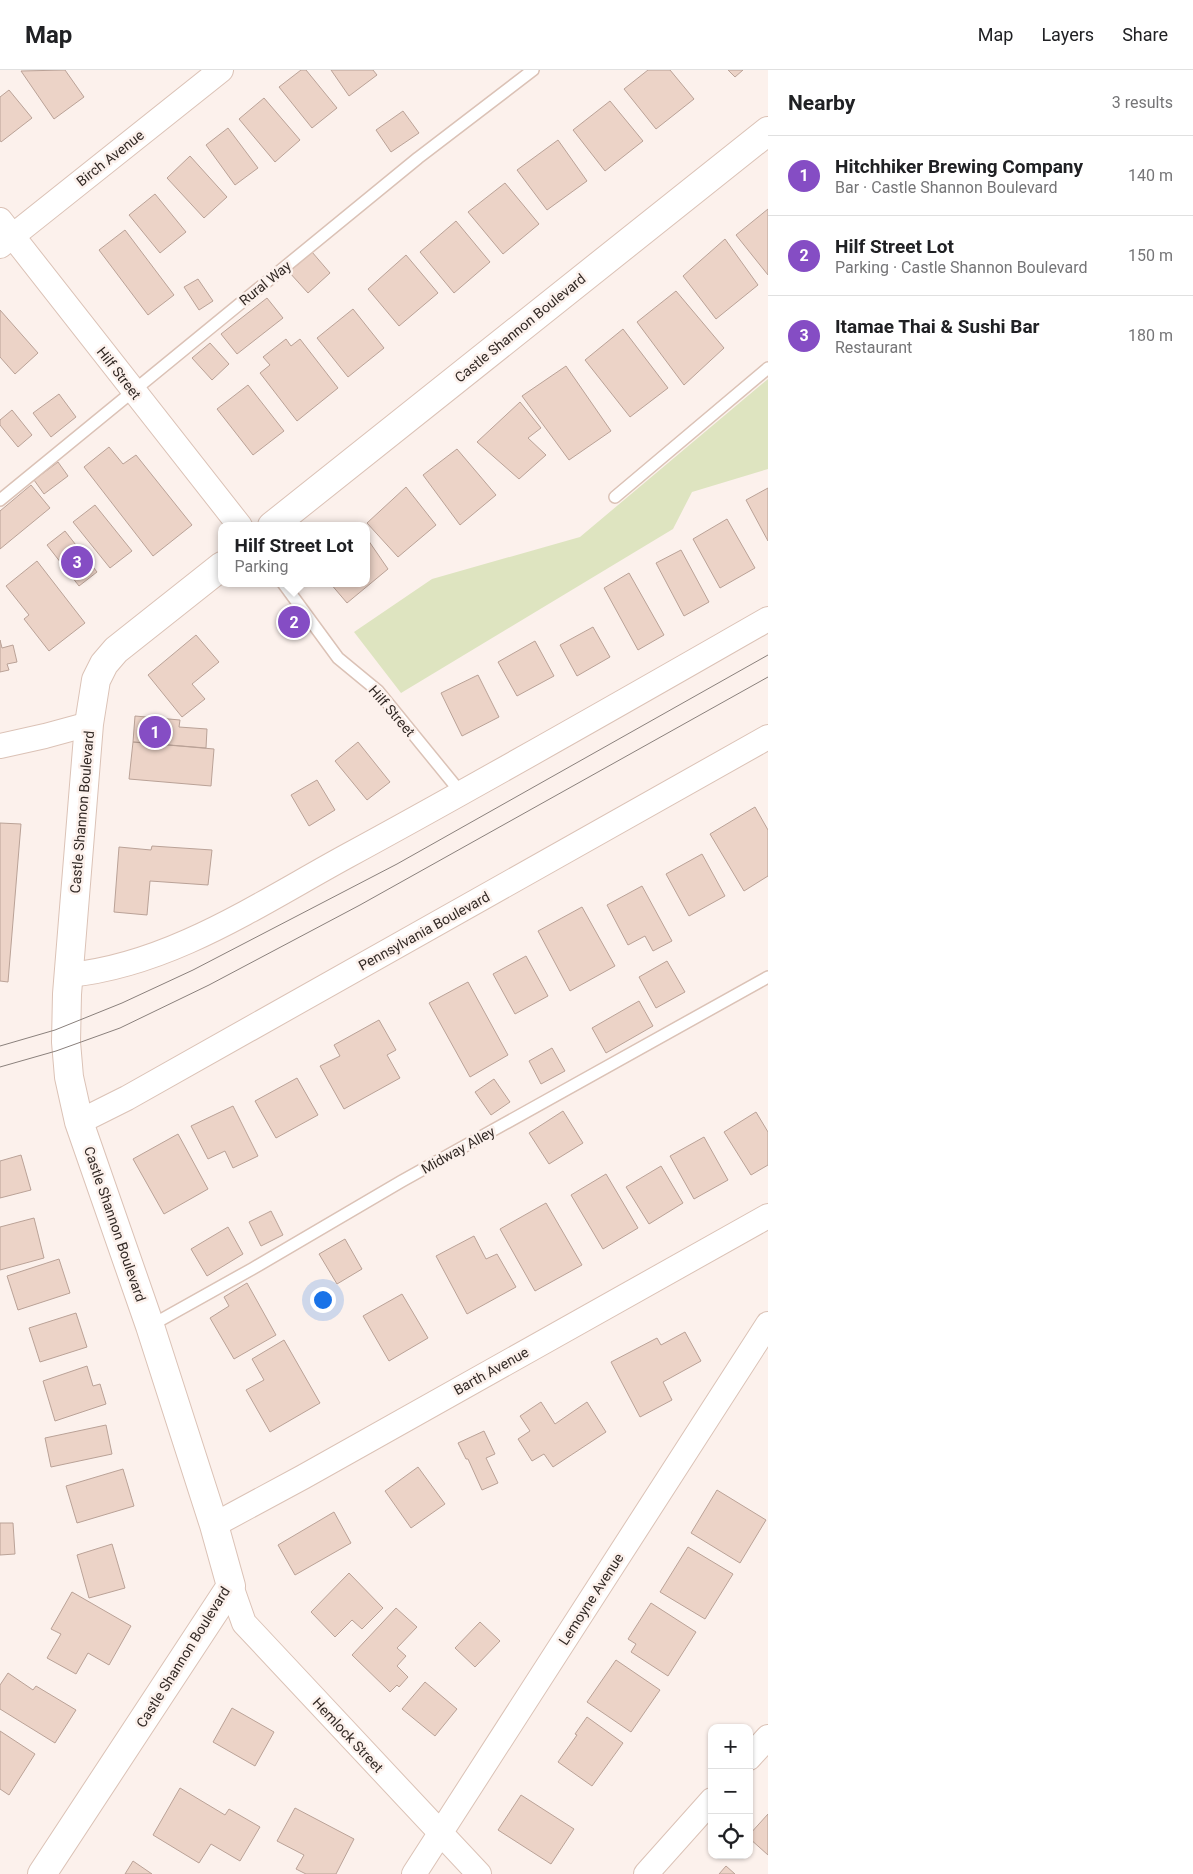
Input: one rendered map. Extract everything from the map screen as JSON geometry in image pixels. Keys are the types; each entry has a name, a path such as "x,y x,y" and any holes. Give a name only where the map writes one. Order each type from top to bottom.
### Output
{"street":[{"name":"Birch Avenue","path":"4,234 221,70"},
{"name":"Castle Shannon Boulevard","path":"277,522 768,130"},
{"name":"Hilf Street","path":"4,234 133,391 237,522"},
{"name":"Castle Shannon Boulevard","path":"42,1874 231,1586 214,1526 150,1326 79,1122 69,1077 66,1042 69,975 89,724 96,680 104,664 116,650 218,569"},
{"path":"69,975 97,972 125,965 170,948 227,922 462,794 768,619"},
{"path":"0,746 89,724"},
{"name":"Pennsylvania Boulevard","path":"79,1122 127,1098 768,737"},
{"name":"Barth Avenue","path":"214,1526 768,1216"},
{"name":"Lemoyne Avenue","path":"414,1874 768,1324"},
{"name":"Hemlock Street","path":"231,1586 244,1622 478,1874"},
{"path":"753,1754 768,1737"},
{"path":"646,1874 708,1804"}],"lane":[{"name":"Rural Way","path":"0,500 418,158 532,70"},
{"path":"615,497 768,368"},
{"name":"Hilf Street","path":"286,587 338,658 378,691 462,794"},
{"name":"Midway Alley","path":"150,1326 402,1181 768,977"}],"green space":[{"path":"768,379 768,469 692,492 673,529 401,693 354,632 432,579 580,537"}],"building":[{"path":"65,70 84,97 54,119 21,71"},
{"path":"301,70 306,70 337,108 312,128 279,87"},
{"path":"331,70 373,70 377,75 349,96"},
{"path":"648,70 670,70 694,99 656,129 624,89"},
{"path":"728,70 743,70 735,77"},
{"path":"9,90 32,118 1,142 0,97"},
{"path":"264,98 300,140 275,162 239,119"},
{"path":"610,101 643,141 605,171 573,130"},
{"path":"403,111 419,133 391,152 376,130"},
{"path":"228,128 258,168 235,185 206,145"},
{"path":"558,140 587,181 547,210 517,170"},
{"path":"190,156 227,197 204,218 167,178"},
{"path":"505,183 539,224 503,254 468,212"},
{"path":"155,194 186,232 160,253 129,215"},
{"path":"768,209 768,275 736,235"},
{"path":"456,221 490,262 454,293 420,252"},
{"path":"125,230 174,295 148,315 99,250"},
{"path":"725,239 758,285 716,319 683,276"},
{"path":"312,252 330,273 308,293 289,272"},
{"path":"406,255 438,293 399,326 368,289"},
{"path":"198,279 213,301 199,310 184,287"},
{"path":"676,291 724,348 684,385 637,322"},
{"path":"267,298 283,318 237,354 221,334"},
{"path":"353,309 384,348 348,377 317,338"},
{"path":"0,310 38,353 15,374 0,357"},
{"path":"623,329 668,388 630,417 585,360"},
{"path":"286,339 291,346 300,339 338,388 297,421 260,373 270,365 263,357"},
{"path":"210,343 229,364 212,380 192,358"},
{"path":"566,366 611,431 569,460 522,396"},
{"path":"248,385 284,431 253,455 217,409"},
{"path":"59,394 76,417 51,437 33,413"},
{"path":"520,402 541,428 528,438 546,455 519,479 477,442"},
{"path":"12,410 32,435 18,447 0,425 0,420"},
{"path":"109,447 123,464 136,455 192,525 153,556 84,467"},
{"path":"457,449 496,495 460,525 423,475"},
{"path":"58,462 68,476 44,494 34,480"},
{"path":"31,485 50,508 0,549 0,511"},
{"path":"406,487 436,525 398,557 368,522"},
{"path":"768,488 768,541 746,500"},
{"path":"95,505 132,551 110,568 73,522"},
{"path":"727,519 755,568 720,588 693,539"},
{"path":"65,531 97,572 79,586 47,545"},
{"path":"370,543 388,569 370,584"},
{"path":"681,550 709,602 684,616 656,563"},
{"path":"37,561 85,623 49,651 24,619 29,615 6,586"},
{"path":"629,573 664,635 638,650 604,588"},
{"path":"333,587 366,587 347,603"},
{"path":"593,627 610,657 577,676 560,645"},
{"path":"196,635 219,662 192,684 205,699 182,717 148,675"},
{"path":"0,640 2,648 13,645 17,662 7,664 9,670 0,672"},
{"path":"535,641 554,676 517,696 498,662"},
{"path":"478,675 499,717 462,736 441,693"},
{"path":"135,716 180,720 179,727 207,729 206,748 133,742"},
{"path":"133,742 214,749 211,786 129,779"},
{"path":"358,742 390,782 367,800 335,761"},
{"path":"317,780 335,810 309,826 291,795"},
{"path":"755,807 768,830 768,876 744,891 710,834"},
{"path":"0,823 21,824 8,982 0,981"},
{"path":"152,846 212,850 208,885 150,881 147,915 114,912 119,847 151,850"},
{"path":"702,854 725,896 689,916 666,874"},
{"path":"642,886 672,941 653,951 645,936 628,945 607,905"},
{"path":"582,907 615,966 570,991 538,931"},
{"path":"526,956 548,996 515,1014 493,974"},
{"path":"667,961 685,992 656,1008 639,977"},
{"path":"468,982 508,1055 470,1077 429,1003"},
{"path":"639,1001 653,1026 606,1053 592,1028"},
{"path":"379,1020 396,1050 387,1055 400,1078 344,1109 320,1066 340,1056 334,1045"},
{"path":"552,1048 565,1071 541,1084 529,1061"},
{"path":"297,1078 318,1115 276,1138 255,1101"},
{"path":"494,1079 510,1102 491,1115 475,1092"},
{"path":"233,1106 258,1156 233,1168 225,1151 208,1159 191,1126"},
{"path":"563,1111 583,1143 549,1164 529,1133"},
{"path":"756,1112 768,1132 768,1165 751,1175 724,1132"},
{"path":"178,1134 208,1189 164,1214 133,1159"},
{"path":"704,1137 728,1180 694,1199 670,1156"},
{"path":"21,1155 31,1190 0,1198 0,1161"},
{"path":"661,1166 683,1203 649,1224 626,1187"},
{"path":"606,1174 638,1228 603,1249 571,1195"},
{"path":"546,1203 582,1265 535,1291 500,1229"},
{"path":"271,1211 283,1235 261,1246 249,1222"},
{"path":"34,1218 44,1258 0,1270 0,1227"},
{"path":"228,1227 243,1254 207,1276 191,1249"},
{"path":"474,1236 486,1259 497,1254 516,1287 467,1314 436,1256"},
{"path":"345,1239 362,1269 337,1284 319,1254"},
{"path":"59,1259 70,1293 18,1310 7,1276"},
{"path":"247,1283 276,1335 234,1359 210,1318 229,1306 224,1297"},
{"path":"402,1294 428,1338 389,1361 363,1316"},
{"path":"76,1313 87,1347 40,1362 29,1328"},
{"path":"685,1332 701,1361 663,1382 672,1400 640,1417 611,1362 657,1338 661,1345"},
{"path":"284,1340 320,1403 270,1432 246,1390 264,1380 252,1359"},
{"path":"87,1366 93,1386 100,1384 106,1404 55,1421 43,1381"},
{"path":"541,1402 555,1424 587,1402 606,1432 553,1467 544,1454 532,1461 518,1439 530,1431 520,1416"},
{"path":"106,1425 112,1454 51,1467 45,1438"},
{"path":"484,1431 495,1454 486,1458 498,1483 482,1490 468,1459 466,1459 458,1443"},
{"path":"418,1467 445,1504 411,1528 385,1491"},
{"path":"123,1469 134,1506 77,1523 66,1486"},
{"path":"717,1490 766,1520 740,1563 691,1533"},
{"path":"334,1512 351,1543 295,1575 278,1545"},
{"path":"0,1523 13,1523 15,1554 0,1555"},
{"path":"112,1544 125,1588 89,1598 77,1555"},
{"path":"688,1547 733,1574 705,1619 660,1592"},
{"path":"349,1573 383,1608 362,1629 352,1620 335,1637 311,1612"},
{"path":"72,1592 131,1626 109,1665 88,1653 76,1674 47,1658 61,1634 51,1629"},
{"path":"651,1603 696,1632 668,1676 631,1652 636,1644 628,1639"},
{"path":"396,1608 417,1627 397,1648 406,1656 397,1666 408,1677 399,1687 397,1685 390,1692 352,1655"},
{"path":"480,1622 500,1641 475,1667 455,1648"},
{"path":"616,1660 660,1690 631,1732 587,1702"},
{"path":"8,1673 33,1690 36,1686 76,1710 55,1743 0,1709 0,1685"},
{"path":"425,1682 457,1709 435,1736 402,1709"},
{"path":"232,1708 274,1732 255,1766 213,1742"},
{"path":"587,1717 623,1743 592,1786 558,1762"},
{"path":"0,1731 35,1754 9,1795 0,1789"},
{"path":"180,1788 225,1815 229,1809 260,1827 240,1861 211,1844 199,1863 153,1835"},
{"path":"521,1795 574,1829 551,1864 498,1830"},
{"path":"295,1808 354,1839 336,1874 306,1874 296,1869 304,1855 277,1841"},
{"path":"768,1814 768,1855 753,1842 753,1831"},
{"path":"133,1861 152,1874 125,1874"},
{"path":"726,1866 735,1874 719,1874"}],"tram line":[{"path":"0,1046 55,1030 122,1003 193,970 397,864 768,655"},
{"path":"0,1067 56,1051 120,1028 209,985 360,905 768,677"}],"place":[{"name":"Itamae Thai & Sushi Bar","path":"77,562"},
{"name":"Hilf Street Lot","path":"294,622"},
{"name":"Hitchhiker Brewing Company","path":"155,732"}]}
